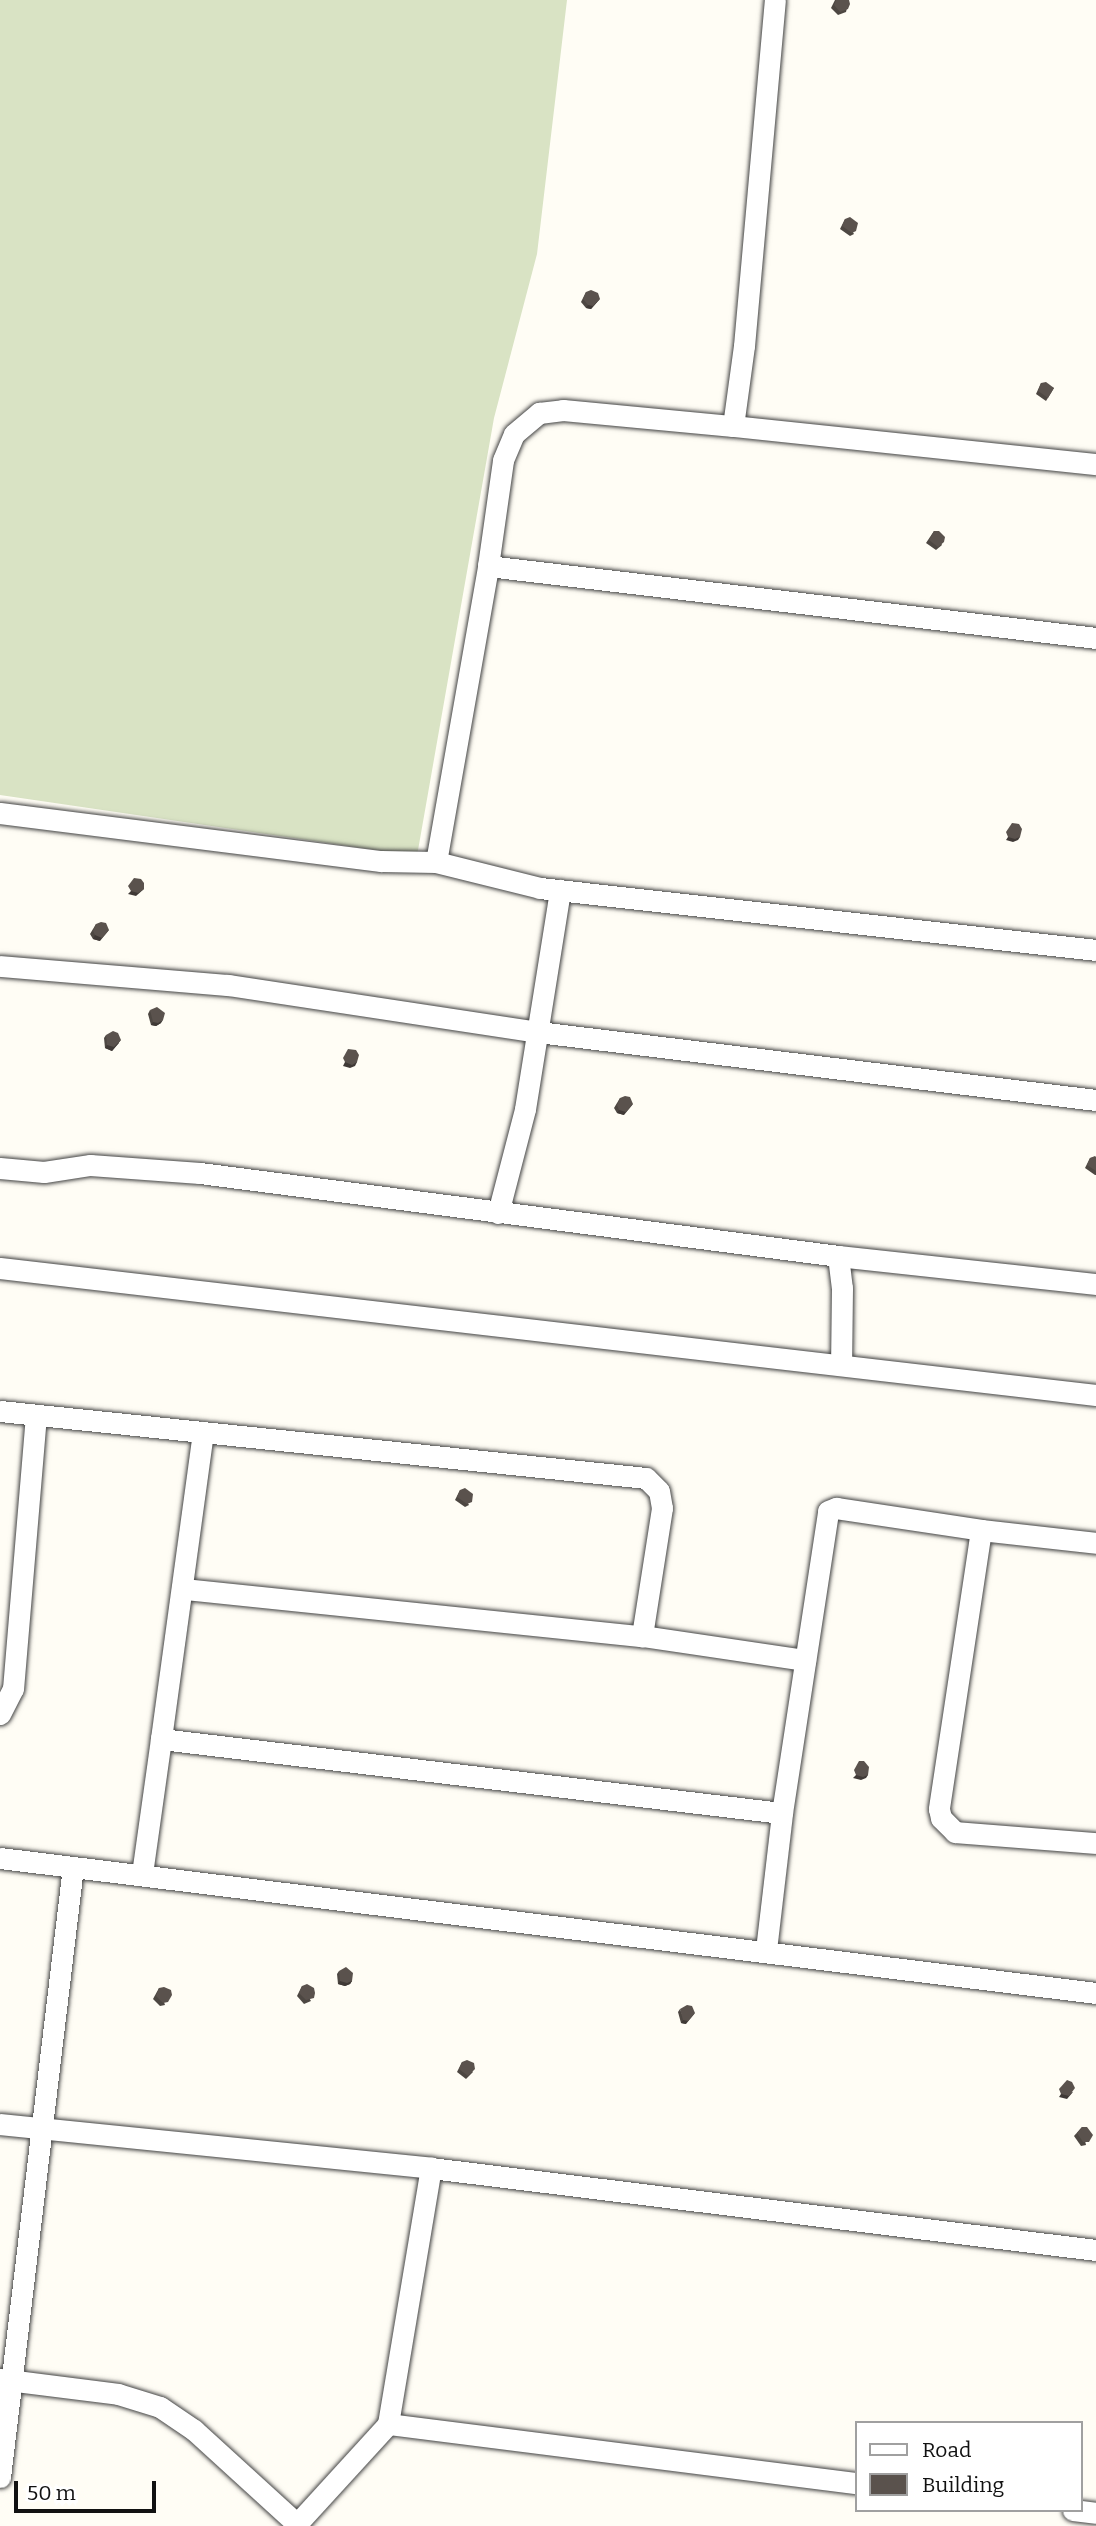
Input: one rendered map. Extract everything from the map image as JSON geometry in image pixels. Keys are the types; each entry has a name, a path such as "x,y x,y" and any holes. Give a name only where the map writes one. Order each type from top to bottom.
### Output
{"street":[{"path":"733,426 744,346 775,0"},
{"path":"436,862 488,566 503,460 514,434 539,413 562,410 1096,464"},
{"path":"488,566 1096,638"},
{"path":"0,813 381,861 436,862 493,878 560,890 1096,950"},
{"path":"498,1213 525,1109 560,890"},
{"path":"0,966 228,985 538,1032 1096,1100"},
{"path":"0,1168 44,1172 90,1165 200,1173 838,1256 1096,1284"},
{"path":"838,1256 842,1288 841,1365"},
{"path":"0,1268 1096,1395"},
{"path":"0,1411 646,1478 659,1491 662,1508 642,1636"},
{"path":"0,1714 13,1689 36,1415"},
{"path":"142,1874 184,1589 203,1432"},
{"path":"766,1950 782,1813 828,1511 836,1508 981,1530 1096,1542"},
{"path":"981,1530 939,1809 941,1818 955,1832 1096,1843"},
{"path":"184,1589 642,1636 805,1660"},
{"path":"160,1739 782,1813"},
{"path":"0,1858 766,1950 1096,1993"},
{"path":"0,2477 6,2380 44,2129 73,1867"},
{"path":"0,2124 431,2168 1096,2250"},
{"path":"6,2380 118,2395 160,2407 194,2430 297,2525 388,2424 431,2168"},
{"path":"388,2424 855,2483"}],"green space":[{"path":"0,0 567,0 537,254 494,418 417,856 0,795"}],"building":[{"path":"836,0 849,0 848,9 840,12 834,5"},
{"path":"850,217 858,223 856,231 852,233 842,226 845,219"},
{"path":"591,290 598,293 600,299 593,306 583,299 586,292"},
{"path":"1046,382 1054,388 1048,398 1038,391 1041,383"},
{"path":"934,531 939,531 945,537 938,547 929,540"},
{"path":"1012,823 1019,824 1022,829 1020,837 1015,839 1008,837 1006,832"},
{"path":"134,878 141,879 144,883 144,889 138,893 131,891 128,886"},
{"path":"106,923 109,930 102,938 93,931 96,924"},
{"path":"157,1007 165,1013 163,1020 158,1023 153,1022 150,1010"},
{"path":"113,1031 118,1033 121,1040 114,1047 107,1045 106,1035"},
{"path":"348,1049 356,1050 359,1055 357,1062 352,1065 343,1058"},
{"path":"630,1097 633,1104 626,1112 619,1110 617,1105 620,1098"},
{"path":"1095,1156 1096,1171 1087,1165 1090,1158"},
{"path":"465,1488 473,1494 472,1502 467,1504 457,1497 460,1490"},
{"path":"859,1761 864,1761 869,1767 868,1775 856,1775 854,1770"},
{"path":"346,1967 353,1973 352,1981 347,1983 340,1981 339,1971"},
{"path":"307,1984 314,1988 315,1993 314,1998 306,2000 299,1993 302,1986"},
{"path":"159,1988 171,1990 172,1995 168,2002 163,2003 156,1996"},
{"path":"687,2005 692,2006 695,2013 688,2021 683,2020 680,2009"},
{"path":"467,2060 474,2063 475,2069 468,2076 459,2069 462,2062"},
{"path":"1067,2080 1072,2082 1075,2088 1069,2096 1061,2094 1059,2089"},
{"path":"1082,2127 1087,2127 1093,2135 1089,2142 1083,2142 1077,2133"}]}
